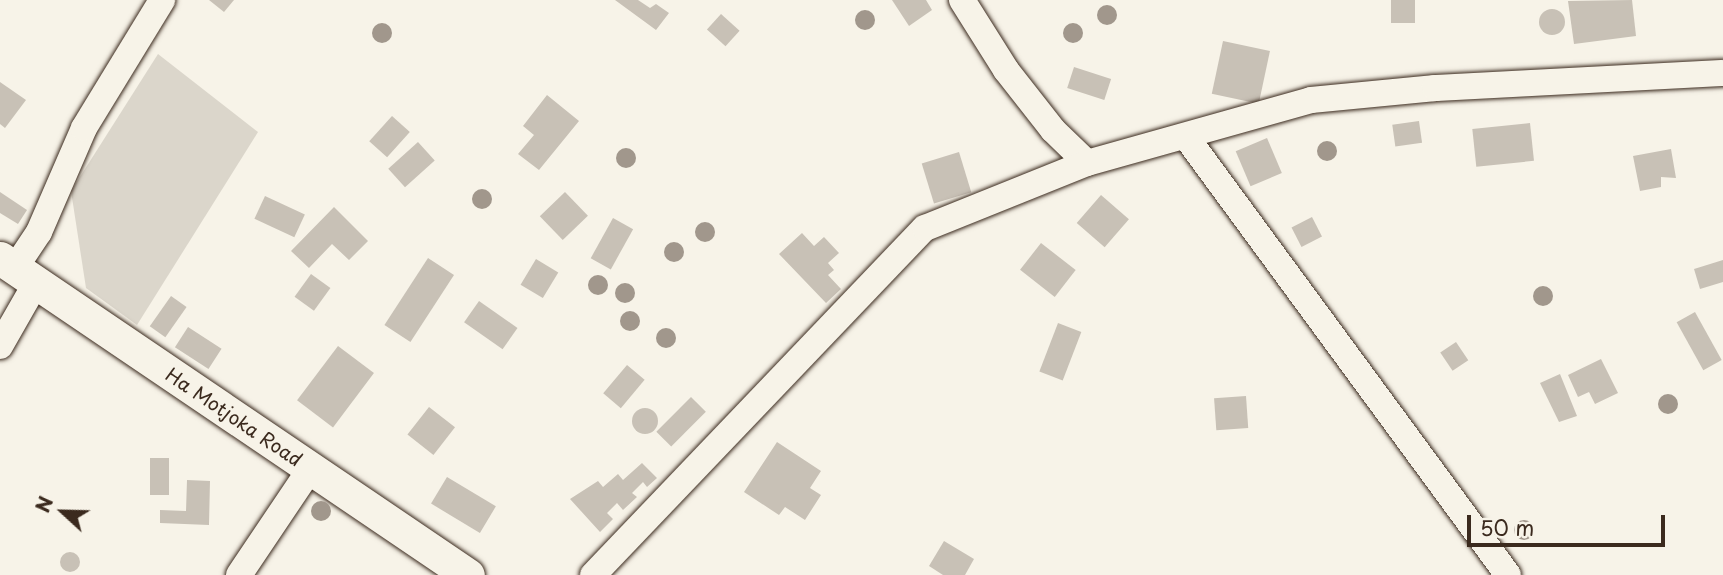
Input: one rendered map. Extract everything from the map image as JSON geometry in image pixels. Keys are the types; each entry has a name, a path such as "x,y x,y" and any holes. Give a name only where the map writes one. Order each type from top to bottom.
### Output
{"street":[{"path":"0,346 17,270 39,232 84,128 162,0"},
{"path":"962,0 1006,70 1053,131 1087,163"},
{"path":"593,575 925,228 1087,163 1187,138 1311,100 1435,88 1723,73"},
{"path":"1187,138 1508,575"},
{"name":"Ha Motjoka Road","path":"17,270 468,575"},
{"path":"239,575 311,468"}],"shaded area":[{"path":"158,54 258,132 137,325 86,288 71,191"}],"building":[{"path":"209,0 234,0 224,12"},
{"path":"615,0 638,0 650,8 656,4 669,13 656,30"},
{"path":"892,0 926,0 932,10 909,26"},
{"path":"1391,0 1415,0 1415,23 1391,23"},
{"path":"1632,0 1636,36 1574,44 1568,1"},
{"path":"1552,9 1561,13 1565,22 1561,31 1552,35 1543,31 1539,22 1543,13"},
{"path":"721,14 740,31 726,46 707,30"},
{"path":"1223,41 1270,51 1259,104 1212,94"},
{"path":"1074,67 1111,79 1104,100 1067,88"},
{"path":"0,82 26,100 5,128 0,124"},
{"path":"547,95 579,121 539,170 518,154 534,135 523,126"},
{"path":"392,116 410,132 387,157 369,141"},
{"path":"1419,121 1422,143 1395,147 1392,125"},
{"path":"1530,123 1534,161 1476,167 1472,129"},
{"path":"1267,138 1282,173 1251,186 1236,151"},
{"path":"418,142 435,161 405,187 388,169"},
{"path":"1671,149 1676,178 1661,177 1661,187 1640,191 1633,156"},
{"path":"959,152 971,192 934,204 922,163"},
{"path":"0,192 27,210 18,224 0,213"},
{"path":"565,192 588,216 563,240 540,216"},
{"path":"1101,195 1129,219 1105,247 1077,223"},
{"path":"265,196 305,215 294,237 254,219"},
{"path":"334,207 368,241 349,260 332,244 309,268 291,251"},
{"path":"1312,217 1322,237 1301,247 1292,227"},
{"path":"613,218 633,229 611,269 591,258"},
{"path":"802,233 814,246 824,237 839,253 828,263 834,270 828,275 841,289 826,303 779,254"},
{"path":"1041,243 1076,270 1055,297 1020,270"},
{"path":"428,258 454,275 410,342 384,325"},
{"path":"536,259 558,272 543,298 521,285"},
{"path":"1723,260 1723,282 1700,289 1694,269"},
{"path":"311,274 330,288 314,311 295,297"},
{"path":"171,296 187,307 165,337 150,326"},
{"path":"479,301 518,328 503,349 464,322"},
{"path":"1695,312 1722,360 1703,370 1677,322"},
{"path":"1058,323 1081,332 1063,381 1039,372"},
{"path":"188,327 222,349 208,369 175,347"},
{"path":"1456,342 1468,360 1453,371 1440,353"},
{"path":"338,346 374,373 333,427 297,400"},
{"path":"1601,359 1618,393 1595,404 1589,392 1578,397 1568,375"},
{"path":"627,365 645,380 621,408 603,393"},
{"path":"1560,374 1577,416 1559,422 1540,383"},
{"path":"1246,396 1248,428 1216,430 1214,398"},
{"path":"691,397 706,412 671,446 656,432"},
{"path":"429,407 455,427 433,455 407,435"},
{"path":"645,408 654,412 658,421 654,430 645,434 636,430 632,421 636,412"},
{"path":"777,442 821,471 810,488 821,495 805,520 785,507 779,515 744,492"},
{"path":"150,458 169,458 169,495 150,495"},
{"path":"642,463 657,478 647,487 643,482 632,493 637,497 623,510 617,503 607,513 613,519 600,532 570,499 598,481 603,487 618,474 623,480"},
{"path":"447,477 496,506 480,533 431,504"},
{"path":"187,480 210,481 209,525 160,523 160,510 186,511"},
{"path":"944,541 974,559 965,575 943,575 929,566"},
{"path":"70,552 77,555 80,562 77,569 70,572 63,569 60,562 63,555"}]}
